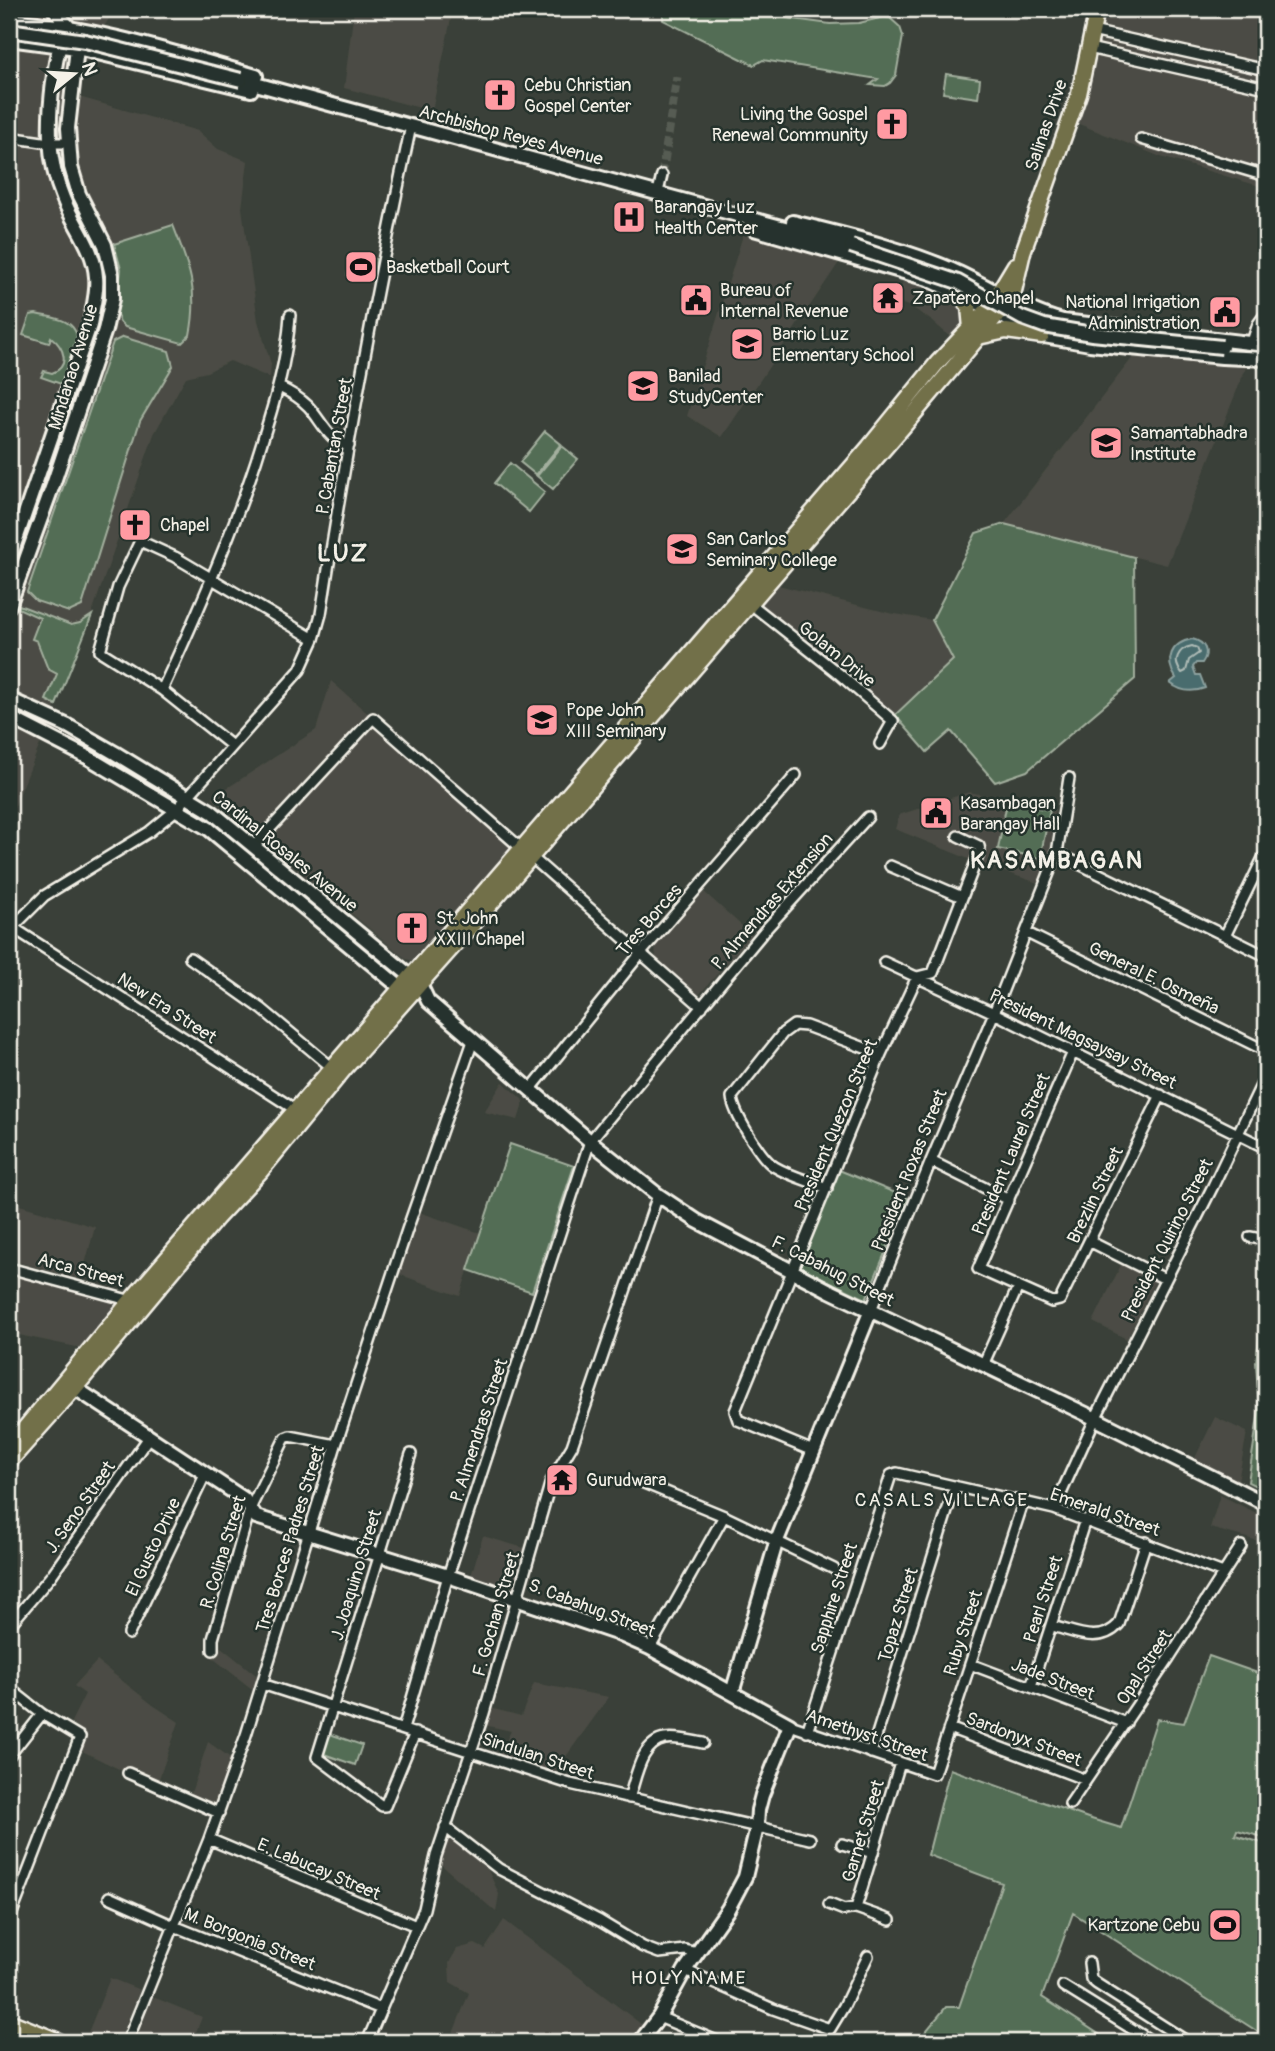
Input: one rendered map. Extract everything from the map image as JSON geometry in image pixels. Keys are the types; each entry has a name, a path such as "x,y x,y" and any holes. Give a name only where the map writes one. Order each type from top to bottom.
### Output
{"main road":[{"path":"54,9 69,27"},
{"name":"Salinas Drive","path":"70,1385 138,1302 745,599 939,362 975,332 993,311 1004,295 1023,252 1079,93 1097,9"},
{"name":"Archbishop Reyes Avenue","path":"9,20 69,27 107,35 312,91 319,102"},
{"name":"Mindanao Avenue","path":"9,560 90,325 95,293 96,277 90,251 63,201 49,143 59,45 69,27"},
{"name":"Mindanao Avenue","path":"9,606 58,473 105,330 112,299 112,275 105,245 79,194 71,167 68,143 69,108 76,48 69,27"},
{"name":"Archbishop Reyes Avenue","path":"9,30 85,41 241,80 851,246 958,282 1022,318 1044,326 1092,334 1266,352"},
{"name":"Archbishop Reyes Avenue","path":"9,39 76,48 311,104 319,102"},
{"name":"Archbishop Reyes Avenue","path":"693,202 734,207 855,238 926,260 1051,318 1266,345"},
{"name":"Archbishop Reyes Avenue","path":"693,202 710,214 731,222 928,279 1043,336 1090,344 1266,359"},
{"path":"958,273 961,282 956,291 969,307 975,332 1006,331 1043,336 1042,325 1051,318"},
{"name":"Cardinal Rosales Avenue","path":"9,699 53,718 115,752 212,812 411,986"},
{"name":"Cardinal Rosales Avenue","path":"9,717 89,758 209,829 411,986"},
{"name":"F. Cabahug Street","path":"411,986 590,1141 658,1195 697,1221 792,1272 1266,1504"},
{"name":"President Roxas Street","path":"732,1693 776,1543 871,1310"},
{"path":"12,1436 70,1385"},
{"path":"9,1462 70,1385"},
{"name":"S. Cabahug Street","path":"70,1385 244,1499 256,1517 449,1576 616,1633 650,1648 790,1725"},
{"path":"640,2042 659,2017 696,1953 728,1909 745,1877 762,1795 790,1725"},
{"path":"9,2021 61,2042"}],"street":[{"path":"1092,32 1266,71"},
{"path":"1089,48 1266,89"},
{"name":"P. Cabantan Street","path":"11,929 44,896 149,832 176,810 300,670 314,639 321,614 391,216 411,127"},
{"path":"9,137 68,143"},
{"path":"1141,139 1266,176"},
{"path":"658,192 662,175"},
{"path":"1252,342 1258,324 1266,313"},
{"path":"162,690 242,505 279,387 290,315"},
{"path":"279,387 302,400 333,438 349,446"},
{"path":"232,746 162,690 100,651 118,587 140,541 212,578 314,639"},
{"name":"Golam Drive","path":"745,599 893,721 880,744"},
{"path":"254,846 373,718 702,1007"},
{"name":"Tres Borces","path":"530,1090 641,953 796,775"},
{"name":"President Roxas Street","path":"871,1310 995,1013 1057,853 1069,778"},
{"name":"P. Almendras Extension","path":"590,1141 766,929 868,817"},
{"name":"President Quezon Street","path":"813,1451 738,1420 735,1411 881,1054 917,977 933,973 979,855 979,846 958,836"},
{"path":"1226,934 1266,852"},
{"path":"1057,853 1266,956"},
{"path":"890,866 962,897"},
{"name":"New Era Street","path":"11,929 301,1113"},
{"name":"General E. Osmeña","path":"1027,933 1266,1051"},
{"path":"190,958 262,1009 337,1071"},
{"name":"President Magsaysay Street","path":"884,962 995,1013 1266,1148"},
{"path":"827,1188 772,1166 737,1116 732,1097 783,1033 794,1025 806,1026 881,1054"},
{"name":"Tres Borces Padres Street","path":"127,2042 209,1839 246,1735 307,1534 394,1267 473,1041"},
{"name":"President Laurel Street","path":"1018,1287 978,1269 1073,1052"},
{"name":"President Quirino Street","path":"1054,1509 1095,1419 1266,1075"},
{"name":"Brezlin Street","path":"1018,1287 1052,1302 1060,1300 1161,1095"},
{"name":"P. Almendras Street","path":"403,1729 449,1576 590,1141"},
{"path":"931,1161 1009,1200"},
{"name":"F. Gochan Street","path":"367,2042 424,1909 436,1856 518,1599 551,1481 572,1446 658,1195"},
{"path":"1250,1237 1266,1240"},
{"path":"1089,1241 1165,1279"},
{"name":"Arca Street","path":"9,1268 138,1302"},
{"path":"983,1365 1018,1287"},
{"name":"R. Colina Street","path":"213,1650 213,1639 250,1509 287,1436 336,1445"},
{"name":"J. Seno Street","path":"9,1626 51,1576 149,1437"},
{"name":"J. Joaquino Street","path":"411,1454 317,1757 382,1806 386,1805 415,1733"},
{"name":"Emerald Street","path":"891,1475 897,1473 1054,1509 1223,1573"},
{"name":"El Gusto Drive","path":"129,1634 205,1475"},
{"name":"Sapphire Street","path":"807,1731 891,1475"},
{"path":"644,1483 834,1569"},
{"name":"Topaz Street","path":"871,1753 955,1486"},
{"name":"Ruby Street","path":"934,1774 1023,1503"},
{"path":"650,1648 724,1517"},
{"name":"Pearl Street","path":"1031,1687 1085,1520"},
{"path":"1052,1626 1091,1636 1112,1632 1119,1624 1146,1542"},
{"name":"Opal Street","path":"1070,1804 1241,1546"},
{"name":"Jade Street","path":"970,1664 1126,1723"},
{"name":"Sindulan Street","path":"262,1684 570,1784 810,1839"},
{"path":"9,1688 42,1714 80,1737 9,1921"},
{"path":"9,1756 42,1714"},
{"name":"Amethyst Street","path":"790,1725 934,1774"},
{"name":"Sardonyx Street","path":"949,1727 1086,1780"},
{"path":"629,1798 648,1748 656,1742 666,1739 703,1743"},
{"name":"Garnet Street","path":"856,1908 901,1763"},
{"path":"128,1773 219,1813"},
{"path":"445,1827 499,1869 600,1921 643,1947 659,1953 685,1950 696,1953"},
{"name":"E. Labucay Street","path":"209,1839 416,1927"},
{"path":"842,1844 873,1853"},
{"name":"M. Borgonia Street","path":"109,1898 381,2009"},
{"path":"829,1904 844,1910 856,1908 890,1920"},
{"path":"685,1970 774,2009 830,2029 868,1956"},
{"path":"1089,1964 1090,1975 1097,1984 1188,2042"},
{"path":"1063,1986 1153,2042"},
{"path":"659,2017 719,2042"}],"shaded area":[{"path":"9,9 115,9 86,56 79,97 198,131 218,149 248,161 242,208 258,321 271,364 270,378 230,361 207,372 186,377 154,434 83,639 9,816"},
{"path":"354,9 453,9 432,111 344,88"},
{"path":"1106,9 1266,9 1266,188 1161,157 1079,124"},
{"name":"Barrio Luz Elementary School","path":"743,235 840,261 722,437 687,416"},
{"path":"903,280 954,297 963,307 966,323 953,339 913,308 898,302"},
{"path":"1133,357 1247,365 1167,565 1004,524"},
{"path":"774,584 889,613 932,620 953,660 895,715 757,606"},
{"path":"331,681 518,846 420,959 414,961 406,959 212,798 316,730"},
{"path":"969,792 1055,809 1050,854 1038,883 981,864 895,829 899,815"},
{"path":"702,890 752,935 698,996 656,959 655,943"},
{"path":"503,1082 524,1101 518,1120 484,1112"},
{"path":"9,1202 95,1227 81,1279 9,1260"},
{"path":"419,1212 480,1233 460,1296 398,1274"},
{"path":"1122,1263 1156,1280 1127,1339 1093,1322"},
{"path":"9,1274 122,1303 86,1349 9,1333"},
{"path":"1215,1417 1247,1432 1238,1481 1194,1460"},
{"path":"1220,1495 1266,1518 1266,1543 1210,1528"},
{"path":"483,1536 524,1548 514,1590 471,1576"},
{"path":"217,1644 260,1678 252,1689 209,1655"},
{"path":"97,1661 179,1722 157,1784 80,1750 86,1734 71,1722 85,1694 74,1686"},
{"path":"534,1683 609,1697 554,1773 499,1755 511,1731 484,1725 490,1708 521,1716"},
{"path":"208,1742 235,1761 216,1808 190,1796"},
{"path":"448,1833 488,1870 499,1894 496,1912 438,1862"},
{"path":"504,1920 645,2027 632,2042 450,2041 469,1993 450,1982 449,1963 457,1949 475,1944 485,1949"},
{"path":"110,1978 140,1990 119,2042 85,2040"},
{"path":"153,1997 202,2017 192,2042 135,2042"}],"green space":[{"path":"663,9 719,9 830,24 890,18 900,27 903,36 896,75 885,86 870,85 878,79 763,60 754,65 663,20"},
{"path":"946,74 980,79 978,98 943,93"},
{"path":"173,225 188,266 193,291 190,335 182,343 125,327 116,312 121,269 114,244"},
{"name":"Basketball Court","path":"352,254 376,259 371,279 347,275"},
{"path":"36,314 66,322 75,330 77,336 64,385 41,377 44,371 52,373 62,366 64,356 56,341 51,337 49,343 23,335 30,315"},
{"path":"123,337 169,351 173,366 140,421 82,606 69,612 36,601 27,592 113,342"},
{"path":"545,431 561,444 536,475 520,462"},
{"path":"562,446 578,459 553,489 537,476"},
{"path":"510,463 545,492 529,512 494,483"},
{"path":"1004,524 1134,557 1135,679 1027,771 995,782 951,731 927,752 895,715 953,660 932,620 976,533"},
{"path":"19,605 71,625 92,615 56,705 46,700 57,674 48,669 37,641 32,639 40,618 18,608"},
{"path":"1007,802 1050,810 1040,858 998,849"},
{"path":"510,1144 574,1166 532,1292 468,1270"},
{"path":"839,1170 908,1198 866,1299 799,1267"},
{"path":"1266,1283 1266,1491 1248,1482 1259,1411 1256,1362"},
{"path":"1209,1656 1266,1676 1266,1838 1237,1830 1235,1835 1266,1844 1266,2037 1073,1913 1042,1997 1111,2042 917,2042 946,2007 959,2007 1002,1883 928,1855 950,1769 1121,1828 1157,1719 1184,1723"},
{"path":"327,1733 362,1745 355,1765 321,1753"}],"water":[{"path":"1192,639 1200,642 1206,651 1202,663 1196,663 1193,667 1196,675 1200,675 1205,688 1187,691 1170,683 1176,678 1170,659 1179,644"}],"tunnel":[{"path":"662,175 677,77"}],"place":[{"name":"Cebu Christian Gospel Center","path":"500,95"},
{"name":"Living the Gospel Renewal Community","path":"892,124"},
{"name":"Barangay Luz Health Center","path":"629,217"},
{"name":"Basketball Court","path":"361,267"},
{"name":"Zapatero Chapel","path":"888,298"},
{"name":"Bureau of Internal Revenue","path":"696,300"},
{"name":"National Irrigation Administration","path":"1225,312"},
{"name":"Barrio Luz Elementary School","path":"747,344"},
{"name":"Banilad StudyCenter","path":"643,386"},
{"name":"Samantabhadra Institute","path":"1106,443"},
{"name":"Chapel","path":"135,525"},
{"name":"San Carlos Seminary College","path":"682,549"},
{"name":"Pope John XIII Seminary","path":"542,720"},
{"name":"Kasambagan Barangay Hall","path":"936,813"},
{"name":"St. John XXIII Chapel","path":"412,928"},
{"name":"Gurudwara","path":"562,1480"},
{"name":"Kartzone Cebu","path":"1225,1925"}],"district":[{"name":"LUZ","path":"343,553"},
{"name":"KASAMBAGAN","path":"1057,860"},
{"name":"CASALS VILLAGE","path":"942,1499"},
{"name":"HOLY NAME","path":"689,1977"}]}
